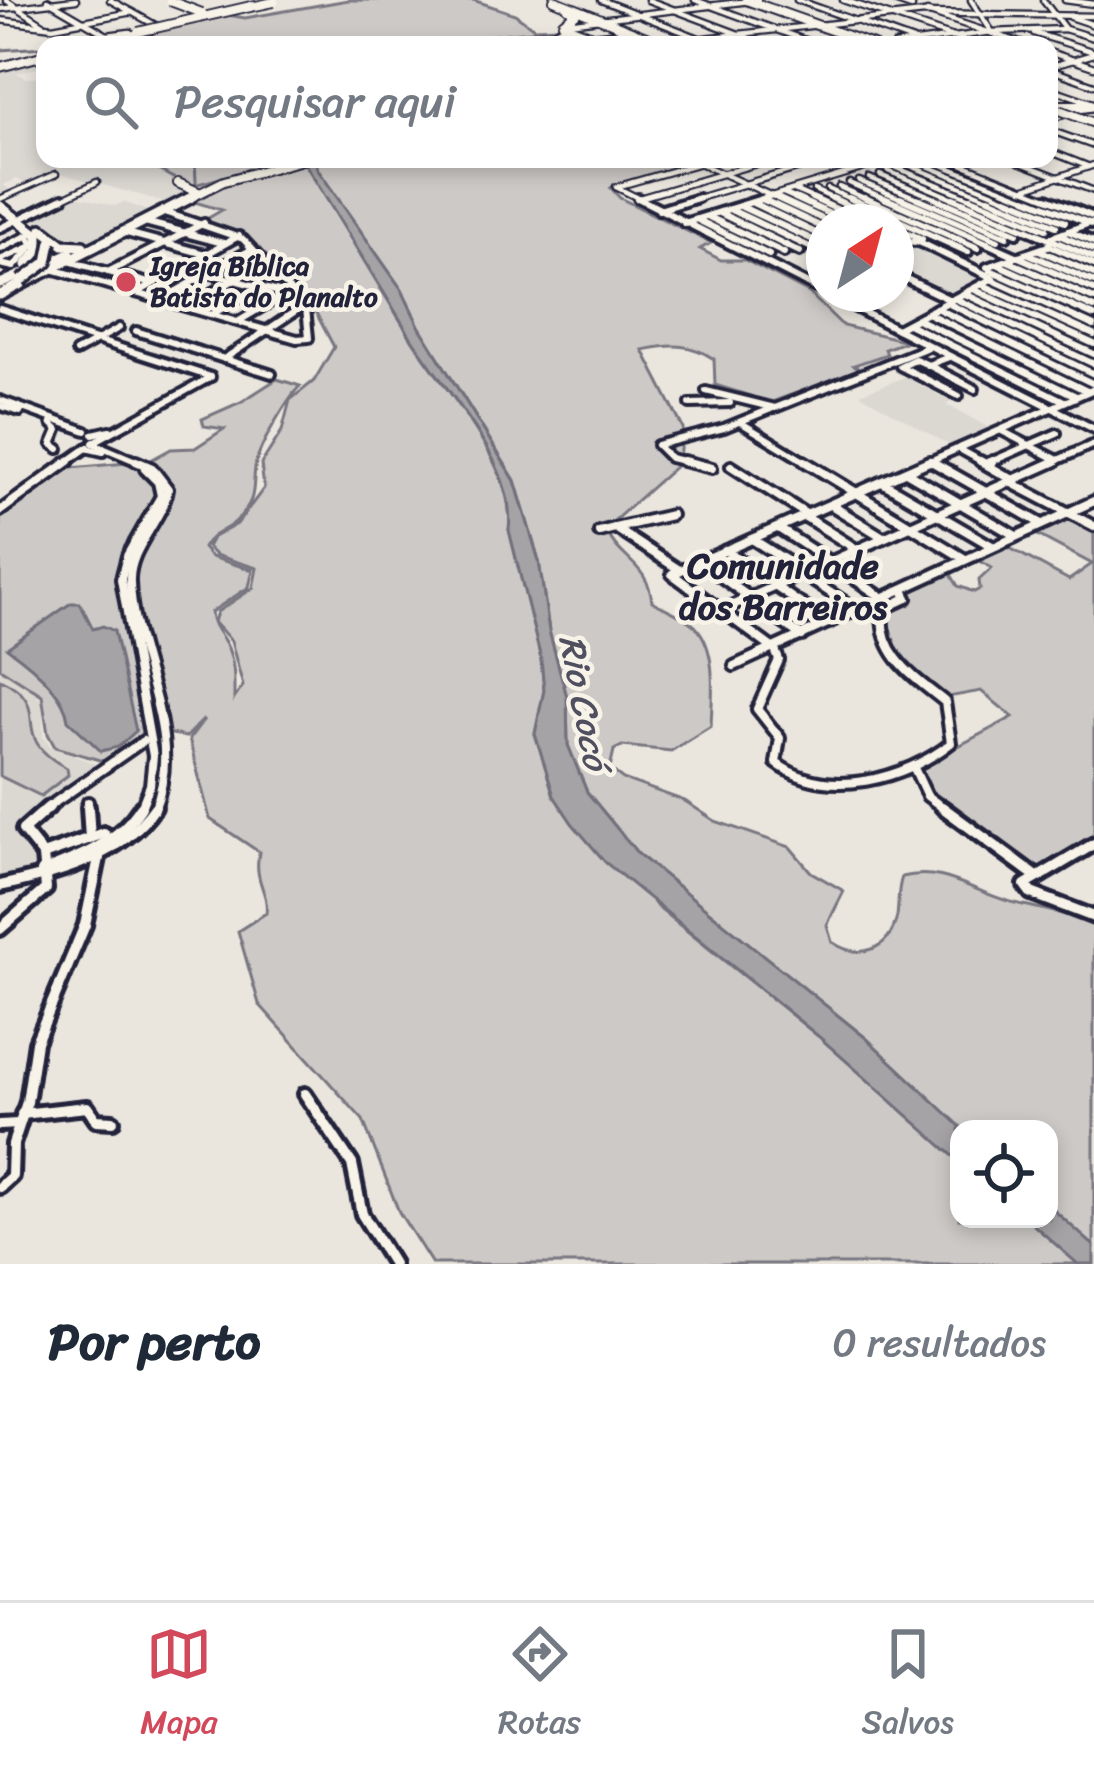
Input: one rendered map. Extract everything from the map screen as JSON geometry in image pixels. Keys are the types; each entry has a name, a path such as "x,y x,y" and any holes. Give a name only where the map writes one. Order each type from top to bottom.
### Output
{"main road":[{"path":"173,0 208,13 276,0"},
{"path":"173,0 210,14 276,0"},
{"path":"133,33 196,15 173,0"},
{"path":"133,33 276,0"},
{"path":"551,0 575,11 572,20"},
{"path":"748,1 848,36"},
{"path":"133,33 206,17 189,5"},
{"path":"120,36 247,6"},
{"path":"221,11 235,12"},
{"path":"572,20 602,19 643,36"},
{"path":"572,20 592,36"},
{"path":"0,65 36,56"},
{"path":"1058,106 1094,106"},
{"path":"1058,109 1094,123"},
{"path":"1058,110 1094,123"},
{"path":"0,289 68,261 197,191 267,168"},
{"path":"141,221 197,191 267,168"},
{"path":"176,205 224,182"},
{"path":"181,184 197,191"},
{"path":"0,202 50,242 47,262 0,289"},
{"path":"0,289 125,230"},
{"path":"35,232 66,246 95,242"},
{"path":"0,289 35,256 40,243 35,232"}],"street":[{"path":"6,0 42,25"},
{"path":"47,0 103,36"},
{"path":"0,9 76,0"},
{"path":"110,0 154,25"},
{"path":"231,0 247,6"},
{"path":"601,0 693,36"},
{"path":"648,0 744,36"},
{"path":"695,0 794,36"},
{"path":"511,36 553,32 572,20 758,0"},
{"path":"797,0 900,36"},
{"path":"843,0 950,36"},
{"path":"891,0 1001,36"},
{"path":"1043,0 1065,29"},
{"path":"1064,0 1094,4"},
{"path":"1081,0 1094,4"},
{"path":"973,3 990,32"},
{"path":"713,36 973,3 1094,16"},
{"path":"0,20 42,25 132,12"},
{"path":"1058,19 1078,14"},
{"path":"1069,17 1094,25"},
{"path":"81,22 108,35 133,33"},
{"path":"883,30 919,26"},
{"path":"960,36 1065,29 1094,38"},
{"path":"1026,30 1043,36"},
{"path":"599,36 630,31"},
{"path":"1058,41 1094,54"},
{"path":"1058,65 1094,54"},
{"path":"1058,55 1094,66"},
{"path":"1058,71 1094,85"},
{"path":"1058,91 1094,106"},
{"path":"1058,102 1071,96"},
{"path":"1058,116 1094,106"},
{"path":"1058,133 1094,146"},
{"path":"1058,154 1092,166"},
{"path":"1023,189 1092,166"},
{"path":"681,168 616,187 1094,429"},
{"path":"714,168 774,196 806,227"},
{"path":"634,200 742,168"},
{"path":"777,168 786,172"},
{"path":"658,211 800,168"},
{"path":"844,168 852,172"},
{"path":"683,223 870,168"},
{"path":"880,175 885,168"},
{"path":"897,168 1053,237 1094,274"},
{"path":"897,168 1035,233 1046,230"},
{"path":"898,168 1046,230 1094,274"},
{"path":"931,168 1066,227 1093,222"},
{"path":"951,168 1093,222"},
{"path":"971,168 1093,222"},
{"path":"1034,168 1094,191"},
{"path":"0,202 56,174"},
{"path":"794,189 828,189 880,175 1017,233"},
{"path":"869,178 1007,236"},
{"path":"859,181 998,240"},
{"path":"0,228 98,182"},
{"path":"849,184 1017,256 1094,274"},
{"path":"838,187 978,248"},
{"path":"794,189 826,204"},
{"path":"828,189 968,251"},
{"path":"814,190 844,204"},
{"path":"783,193 807,204"},
{"path":"762,199 806,231"},
{"path":"1048,199 1053,207"},
{"path":"752,202 806,233"},
{"path":"740,206 806,235"},
{"path":"730,209 806,236"},
{"path":"53,268 297,340 309,338 303,306 240,236 164,212"},
{"path":"719,212 800,252"},
{"path":"708,216 784,253"},
{"path":"982,268 1038,249 1077,218"},
{"path":"697,219 769,255"},
{"path":"141,221 226,244"},
{"path":"109,272 205,222"},
{"path":"1066,227 1094,274"},
{"path":"1078,227 1094,274"},
{"path":"125,230 206,254"},
{"path":"4,247 35,232"},
{"path":"0,262 14,267 32,249 35,232"},
{"path":"914,243 955,256 1017,233 1053,237"},
{"path":"137,292 240,236"},
{"path":"914,241 982,268 1094,274"},
{"path":"4,247 32,249"},
{"path":"0,262 20,249"},
{"path":"162,299 252,249"},
{"path":"749,256 806,249"},
{"path":"1038,249 1094,274"},
{"path":"1028,253 1094,274"},
{"path":"1006,260 1094,274"},
{"path":"68,261 152,284"},
{"path":"187,307 264,262"},
{"path":"995,264 1094,274"},
{"path":"184,267 295,297"},
{"path":"982,268 993,280 1094,326"},
{"path":"896,330 993,280"},
{"path":"914,283 1094,374"},
{"path":"983,285 1094,335"},
{"path":"212,314 259,287"},
{"path":"974,289 1094,344"},
{"path":"239,321 284,294"},
{"path":"964,294 1094,354"},
{"path":"951,301 1094,364"},
{"path":"224,359 303,306"},
{"path":"936,308 1093,389"},
{"path":"0,309 211,379 89,441 58,449"},
{"path":"927,313 1093,389"},
{"path":"917,319 1077,397"},
{"path":"908,324 1065,401"},
{"path":"76,352 119,328"},
{"path":"136,331 272,374"},
{"path":"712,468 670,458 657,445 740,422 928,346"},
{"path":"928,365 949,357"},
{"path":"959,396 901,366 914,359 975,389"},
{"path":"1053,409 1093,389"},
{"path":"676,571 1093,389"},
{"path":"706,391 737,400"},
{"path":"690,404 751,399 772,408"},
{"path":"0,403 52,424 58,430 52,444 58,449"},
{"path":"0,403 145,464 160,474 168,489 164,508 134,552 129,579 166,754 163,788 133,833 99,857 0,884"},
{"path":"740,422 966,560"},
{"path":"1002,431 1057,460"},
{"path":"986,464 1057,434"},
{"path":"47,873 96,850 127,827 141,810 155,772 155,746 121,586 130,548 156,509 161,491 145,470 89,441 55,437"},
{"path":"0,509 89,441"},
{"path":"721,611 1094,444"},
{"path":"0,509 56,464 58,449"},
{"path":"959,449 1094,526"},
{"path":"931,461 1043,525"},
{"path":"730,466 857,550"},
{"path":"906,472 1017,536"},
{"path":"882,482 993,547"},
{"path":"734,666 1094,501"},
{"path":"831,505 884,538"},
{"path":"598,532 671,515"},
{"path":"615,528 676,571 677,581 776,650 779,660 758,709 780,738 776,763 794,774 890,778 951,743 945,702 897,660 882,634 883,610 907,598 902,590"},
{"path":"778,528 885,599"},
{"path":"752,539 859,611"},
{"path":"725,550 830,624"},
{"path":"698,561 803,637"},
{"path":"0,929 44,894 43,855 23,830 26,823 143,741"},
{"path":"914,768 927,796 1033,880"},
{"path":"88,802 90,839"},
{"path":"43,855 104,833"},
{"path":"1094,844 1025,889 1094,917"},
{"path":"0,1187 12,1176 36,1042 85,925 99,857"},
{"path":"304,1094 352,1164 362,1214 393,1264"},
{"path":"0,1125 87,1107 96,1120 113,1121"}],"shaded area":[{"path":"348,0 473,0 515,14 534,28 561,27 551,35 511,36 134,36 228,15 245,18"},
{"path":"36,60 36,68 17,73 36,77 36,168 158,168 197,189 168,203 56,172 28,185 17,179 3,185 13,192 0,198 0,68"},
{"path":"156,168 253,168 192,185"},
{"path":"308,168 410,336 475,428 502,480 509,530 541,659 544,690 535,734 657,907 818,1036 950,1153 950,1228 1037,1228 1078,1264 432,1264 399,1212 363,1120 259,1004 238,931 266,913 259,852 210,819 189,739 204,719 186,737 154,730 103,761 55,747 48,734 42,695 0,668 0,513 71,468 149,461 171,449 195,448 224,429 204,426 202,419 277,379 300,386 280,413 261,450 251,500 238,519 211,538 203,548 211,557 253,570 249,587 211,612 213,622 230,654 234,699 243,686 231,641 214,622 217,612 253,588 257,568 215,555 207,547 212,538 237,524 264,488 261,464 282,431 290,400 314,381 334,347 315,311 244,235 205,220 222,210 191,201 248,174"},
{"name":"Rio Cocó","path":"308,168 317,168 402,290 419,326 515,481 539,561 549,631 567,697 568,745 587,792 638,854 866,1038 953,1120 950,1153 818,1036 606,863 554,796 535,734 544,690 541,659 509,530 509,505 502,479 475,427 409,334"},
{"path":"317,168 679,168 611,188 620,198 711,243 700,249 721,260 745,260 806,291 806,312 829,312 843,326 907,341 854,365 861,369 764,405 715,385 714,359 697,350 680,346 643,350 683,428 678,464 606,528 645,578 652,601 691,623 703,637 712,675 711,726 671,751 622,746 614,750 610,769 623,779 685,801 715,821 790,847 811,872 844,891 827,925 832,942 843,948 863,951 881,944 897,916 902,877 917,875 945,877 1011,902 1094,923 1094,1246 1058,1214 1058,1120 953,1120 866,1038 638,854 587,792 568,745 567,697 549,631 539,561 515,480 419,326 402,290"},
{"path":"74,195 148,211 84,244 66,244 29,216"},
{"path":"914,243 991,278 949,298 914,281"},
{"path":"905,377 993,430 953,447 860,394"},
{"path":"1072,516 1094,528 1094,839 1039,873 926,791 919,767 1013,717 981,691 943,698 895,649 886,610 910,599 908,592 950,573 958,586 974,592 980,589 979,580 992,568 978,560 1006,546 1069,580 1092,564 1036,534"},
{"path":"71,603 80,603 93,629 103,626 114,631 136,731 118,747 101,751 68,720 60,699 44,679 7,648"},
{"path":"0,670 24,681 43,701 43,736 50,746 98,765 16,825 40,861 38,869 0,878"},
{"path":"0,679 26,700 37,744 67,768 68,775 41,796 0,776"},
{"path":"1058,1214 1094,1246 1094,1264 1078,1264 1037,1228 1058,1228"}],"waterway":[{"path":"0,50 36,48"},
{"path":"195,168 196,182"}],"place":[{"name":"Igreja Bíblica Batista do Planalto","path":"126,282"}],"district":[{"name":"Comunidade dos Barreiros","path":"783,586"}]}
